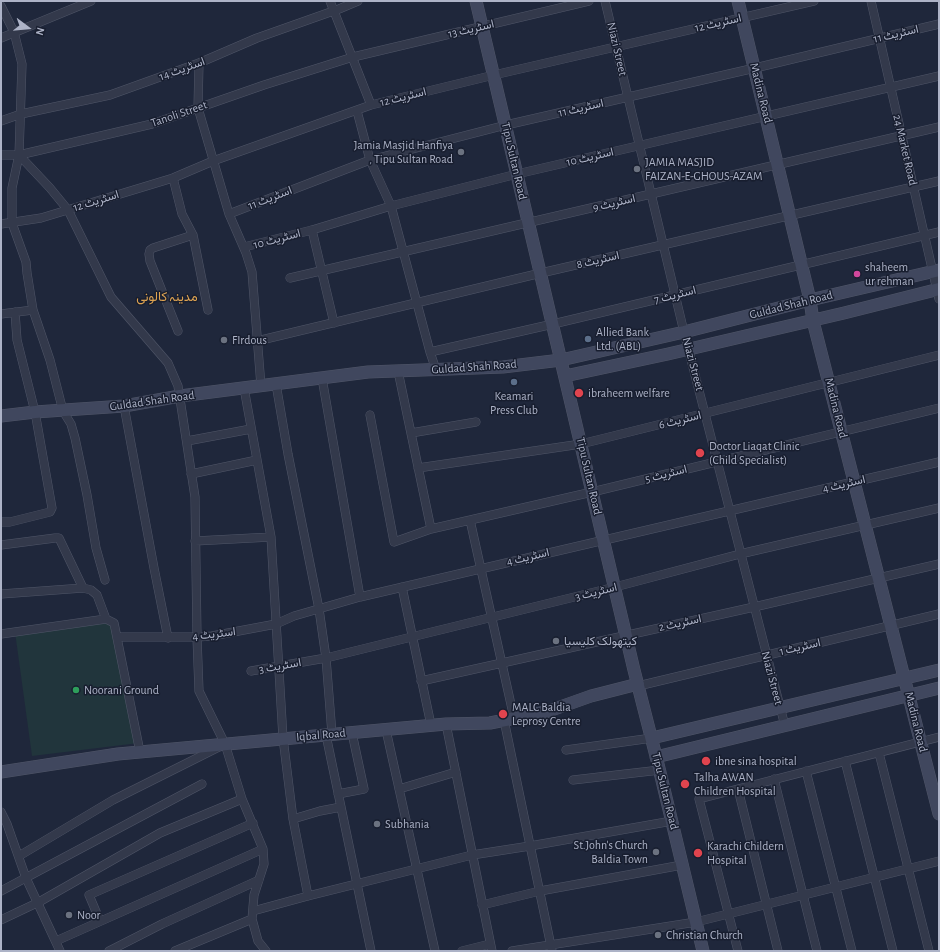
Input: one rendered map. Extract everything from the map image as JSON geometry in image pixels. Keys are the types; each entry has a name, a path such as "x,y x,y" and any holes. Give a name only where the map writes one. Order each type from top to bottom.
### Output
{"street":[{"path":"330,1 371,105"},
{"name":"اسٹریٹ 14","path":"1,121 21,114 110,95 200,63 257,38 358,1"},
{"name":"Tipu Sultan Road","path":"476,1 626,635 703,951"},
{"name":"اسٹریٹ 13","path":"353,57 589,1"},
{"name":"Niazi Street","path":"605,1 684,332 785,726"},
{"name":"Madina Road","path":"738,1 802,265 813,321 939,814"},
{"name":"اسٹریٹ 12","path":"1,224 41,218 173,178 213,161 371,105 494,74 814,1"},
{"name":"24 Market Road","path":"871,1 924,236 936,271 938,293"},
{"path":"1,38 87,2"},
{"path":"1,6 14,32 22,64 19,156 12,188 12,222 26,262 33,310 50,360 63,411 71,424 75,438 96,548 105,580"},
{"name":"اسٹریٹ 11","path":"229,214 370,160 506,125 939,24"},
{"name":"Tanoli Street","path":"1,154 19,156 152,124 264,84 353,57"},
{"path":"200,63 198,108 229,214 244,247 252,272 261,386"},
{"name":"اسٹریٹ 10","path":"244,247 312,230 391,206 517,174 939,76"},
{"path":"357,111 370,160 391,206 436,370"},
{"name":"اسٹریٹ 9","path":"290,278 939,127"},
{"path":"19,156 50,188 68,210 111,297 168,362 178,386 195,496 199,691 226,744 242,799 263,849 264,864 254,895 252,915 258,941 266,951"},
{"path":"173,178 182,214 193,235 208,310"},
{"name":"اسٹریٹ 8","path":"257,341 541,273 939,181"},
{"path":"312,230 334,322"},
{"name":"اسٹریٹ 7","path":"430,352 939,232"},
{"path":"178,331 150,262 149,254 150,250 153,248 193,235"},
{"name":"Guldad Shah Road","path":"1,416 35,412 124,406 180,396 368,372 503,367 561,360 936,271"},
{"name":"Guldad Shah Road","path":"565,376 689,350 938,293"},
{"path":"1,314 33,310"},
{"path":"1,522 10,522 50,512 52,508 35,412 17,340 16,312"},
{"name":"اسٹریٹ 6","path":"418,468 581,444 939,355"},
{"path":"398,372 431,529"},
{"path":"322,378 360,596"},
{"path":"276,384 288,454 319,609 326,658 329,734 338,794 371,951"},
{"path":"244,388 271,537 283,738 293,819 308,896"},
{"path":"124,406 168,638"},
{"name":"اسٹریٹ 5","path":"370,415 394,542 431,529 592,492 939,408"},
{"path":"411,433 476,422"},
{"path":"187,441 251,429"},
{"path":"191,474 257,460"},
{"name":"اسٹریٹ 4","path":"117,637 168,638 212,636 276,624 294,616 360,596 730,512 939,462"},
{"name":"اسٹریٹ 3","path":"251,671 326,658 615,587 740,554 939,508"},
{"path":"470,520 502,663 509,719 530,846 551,948"},
{"path":"195,541 271,537"},
{"path":"1,545 59,538 83,588"},
{"name":"اسٹریٹ 2","path":"421,681 939,564"},
{"path":"402,587 431,725"},
{"path":"1,594 83,588 91,590 97,595 106,619 114,624 140,752"},
{"name":"اسٹریٹ 1","path":"638,685 939,614"},
{"path":"1,634 106,619"},
{"path":"566,750 652,738 939,670"},
{"name":"Iqbal Road","path":"1,772 118,754 431,725 490,723 546,712 592,696 638,685"},
{"path":"656,757 939,688"},
{"path":"446,724 491,947 462,951"},
{"path":"386,730 435,951"},
{"path":"338,794 364,789 352,733"},
{"path":"738,951 699,799 939,737"},
{"path":"19,856 113,800 226,744"},
{"path":"879,753 929,951"},
{"path":"845,761 893,951"},
{"path":"573,780 660,770"},
{"path":"806,771 852,951"},
{"path":"399,789 456,772"},
{"path":"774,779 817,951"},
{"path":"1,891 202,784"},
{"path":"738,789 778,951"},
{"path":"1,920 39,902 160,833 242,799"},
{"path":"293,819 320,811 341,807"},
{"path":"1,812 19,856 26,878 39,902 58,948 100,921 263,849"},
{"path":"175,951 252,915 308,896 472,855 672,821"},
{"path":"100,921 89,896 253,823"},
{"path":"512,951 551,948 696,922 939,861"},
{"path":"482,905 540,891 682,865"},
{"path":"109,951 162,924 258,880"}],"shaded area":[{"name":"Noorani Ground","path":"106,619 114,623 139,743 32,756 15,632"}],"place":[{"name":"Jamia Masjid Hanfiya , Tipu Sultan Road","path":"461,152"},
{"name":"JAMIA MASJID FAIZAN-E-GHOUS-AZAM","path":"637,169"},
{"name":"shaheem ur rehman","path":"857,274"},
{"name":"Allied Bank Ltd. (ABL)","path":"588,339"},
{"name":"FIrdous","path":"224,340"},
{"name":"Keamari Press Club","path":"514,382"},
{"name":"ibraheem welfare","path":"579,393"},
{"name":"Doctor Liaqat Clinic (Child Specialist)","path":"700,453"},
{"name":"کیتھولک کلیسیا","path":"556,641"},
{"name":"Noorani Ground","path":"76,690"},
{"name":"MALC Baldia Leprosy Centre","path":"503,714"},
{"name":"ibne sina hospital","path":"706,761"},
{"name":"Talha AWAN Children Hospital","path":"685,784"},
{"name":"Subhania","path":"377,824"},
{"name":"St.John's Church Baldia Town","path":"656,852"},
{"name":"Karachi Childern Hospital","path":"698,853"},
{"name":"Noor","path":"69,915"},
{"name":"Christian Church","path":"658,935"}],"district":[{"name":"مدینہ کالونی","path":"167,297"}]}
